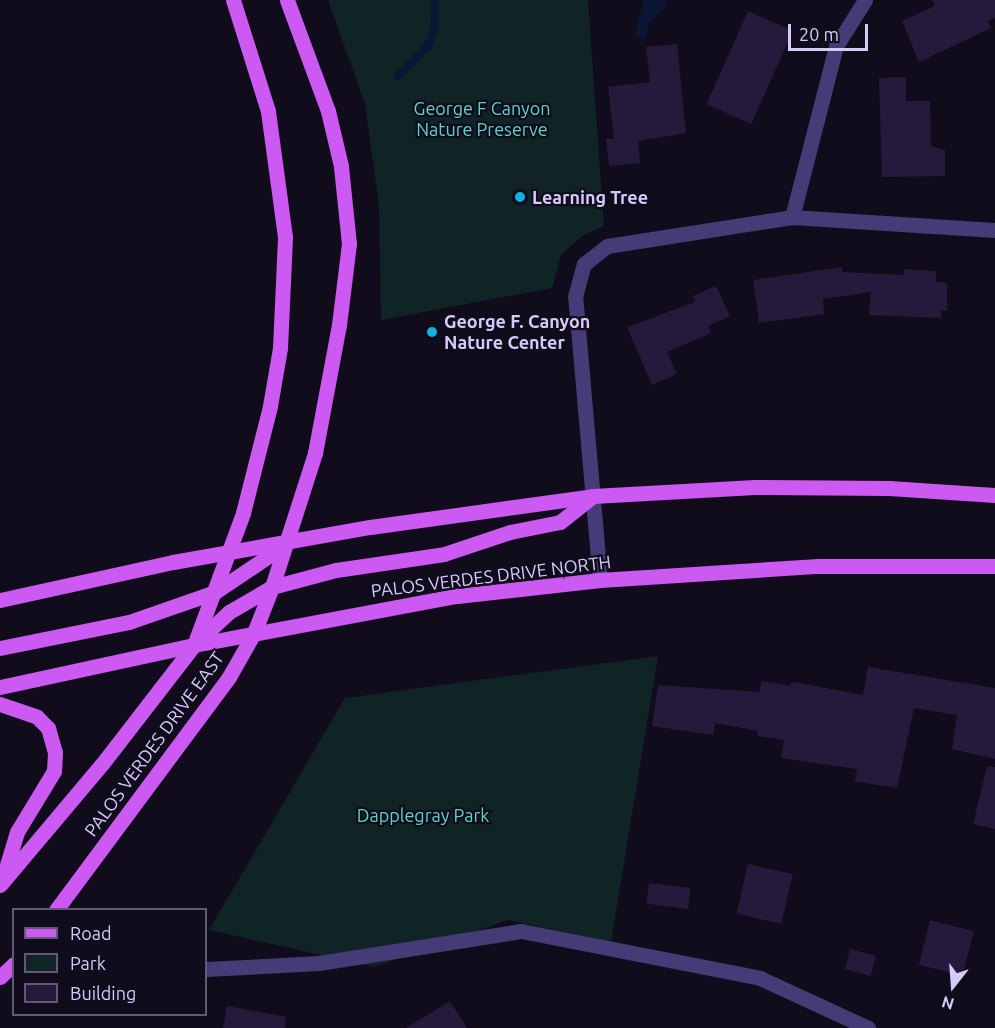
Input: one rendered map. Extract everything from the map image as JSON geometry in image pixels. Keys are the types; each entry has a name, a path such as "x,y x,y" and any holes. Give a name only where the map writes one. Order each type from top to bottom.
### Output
{"main road":[{"name":"PALOS VERDES DRIVE EAST","path":"1,884 102,764 194,645 228,555 270,406 281,337 285,237 268,111 233,0"},
{"name":"PALOS VERDES DRIVE EAST","path":"57,908 230,677 254,633 272,588 315,453 339,325 349,244 341,166 328,111 287,0"},
{"path":"0,600 173,562 228,555 370,527 593,496 755,487 889,488 995,495"},
{"path":"194,645 229,612 272,588 336,570 444,554 510,532 560,522 593,496"},
{"path":"0,648 129,622 215,592 259,566 287,543"},
{"name":"PALOS VERDES DRIVE NORTH","path":"0,687 254,633 457,596 600,579 819,566 995,566"},
{"path":"0,704 37,717 48,728 56,752 54,771 17,832 1,884"}],"street":[{"path":"792,217 836,46 865,0"},
{"path":"600,579 574,297 584,264 607,246 792,217 995,230"},
{"path":"207,969 319,963 521,931 760,978 868,1028"}],"green space":[{"name":"George F Canyon Nature Preserve","path":"328,0 588,0 604,226 582,236 561,255 552,288 381,320 379,206 365,104"},
{"name":"Dapplegray Park","path":"658,656 611,942 508,920 374,967 209,930 345,698"}],"water":[{"path":"644,0 666,0 665,8 649,23 646,38 634,38"}],"building":[{"path":"932,0 995,0 995,18 988,21 991,28 919,62 902,21 935,6"},
{"path":"748,11 793,31 751,124 707,104"},
{"path":"677,44 686,133 638,141 640,163 609,166 606,139 614,139 608,87 650,82 646,47"},
{"path":"906,77 906,101 930,101 931,146 945,150 945,176 882,177 879,78"},
{"path":"842,267 842,272 903,275 904,269 936,271 936,282 947,283 947,311 941,310 941,318 869,315 871,292 823,299 824,314 759,323 753,280"},
{"path":"716,286 730,316 708,326 711,333 667,352 677,374 652,385 627,327 695,302 693,296"},
{"path":"868,667 995,688 995,759 952,749 957,715 914,708 897,788 855,781 857,769 781,758 784,740 757,736 758,731 715,723 713,735 652,726 658,685 760,692 761,681 791,686 791,682 863,695"},
{"path":"987,766 995,767 995,829 973,824"},
{"path":"748,864 793,874 781,924 737,914"},
{"path":"649,883 691,888 688,909 646,904"},
{"path":"930,920 974,931 963,976 919,965"},
{"path":"850,949 876,956 871,976 845,969"},
{"path":"450,1001 467,1028 406,1028"},
{"path":"227,1006 286,1017 285,1028 223,1028"}],"waterway":[{"path":"398,76 428,46 434,30 435,0"}],"place":[{"name":"Learning Tree","path":"520,197"},
{"name":"George F. Canyon Nature Center","path":"432,332"}]}
